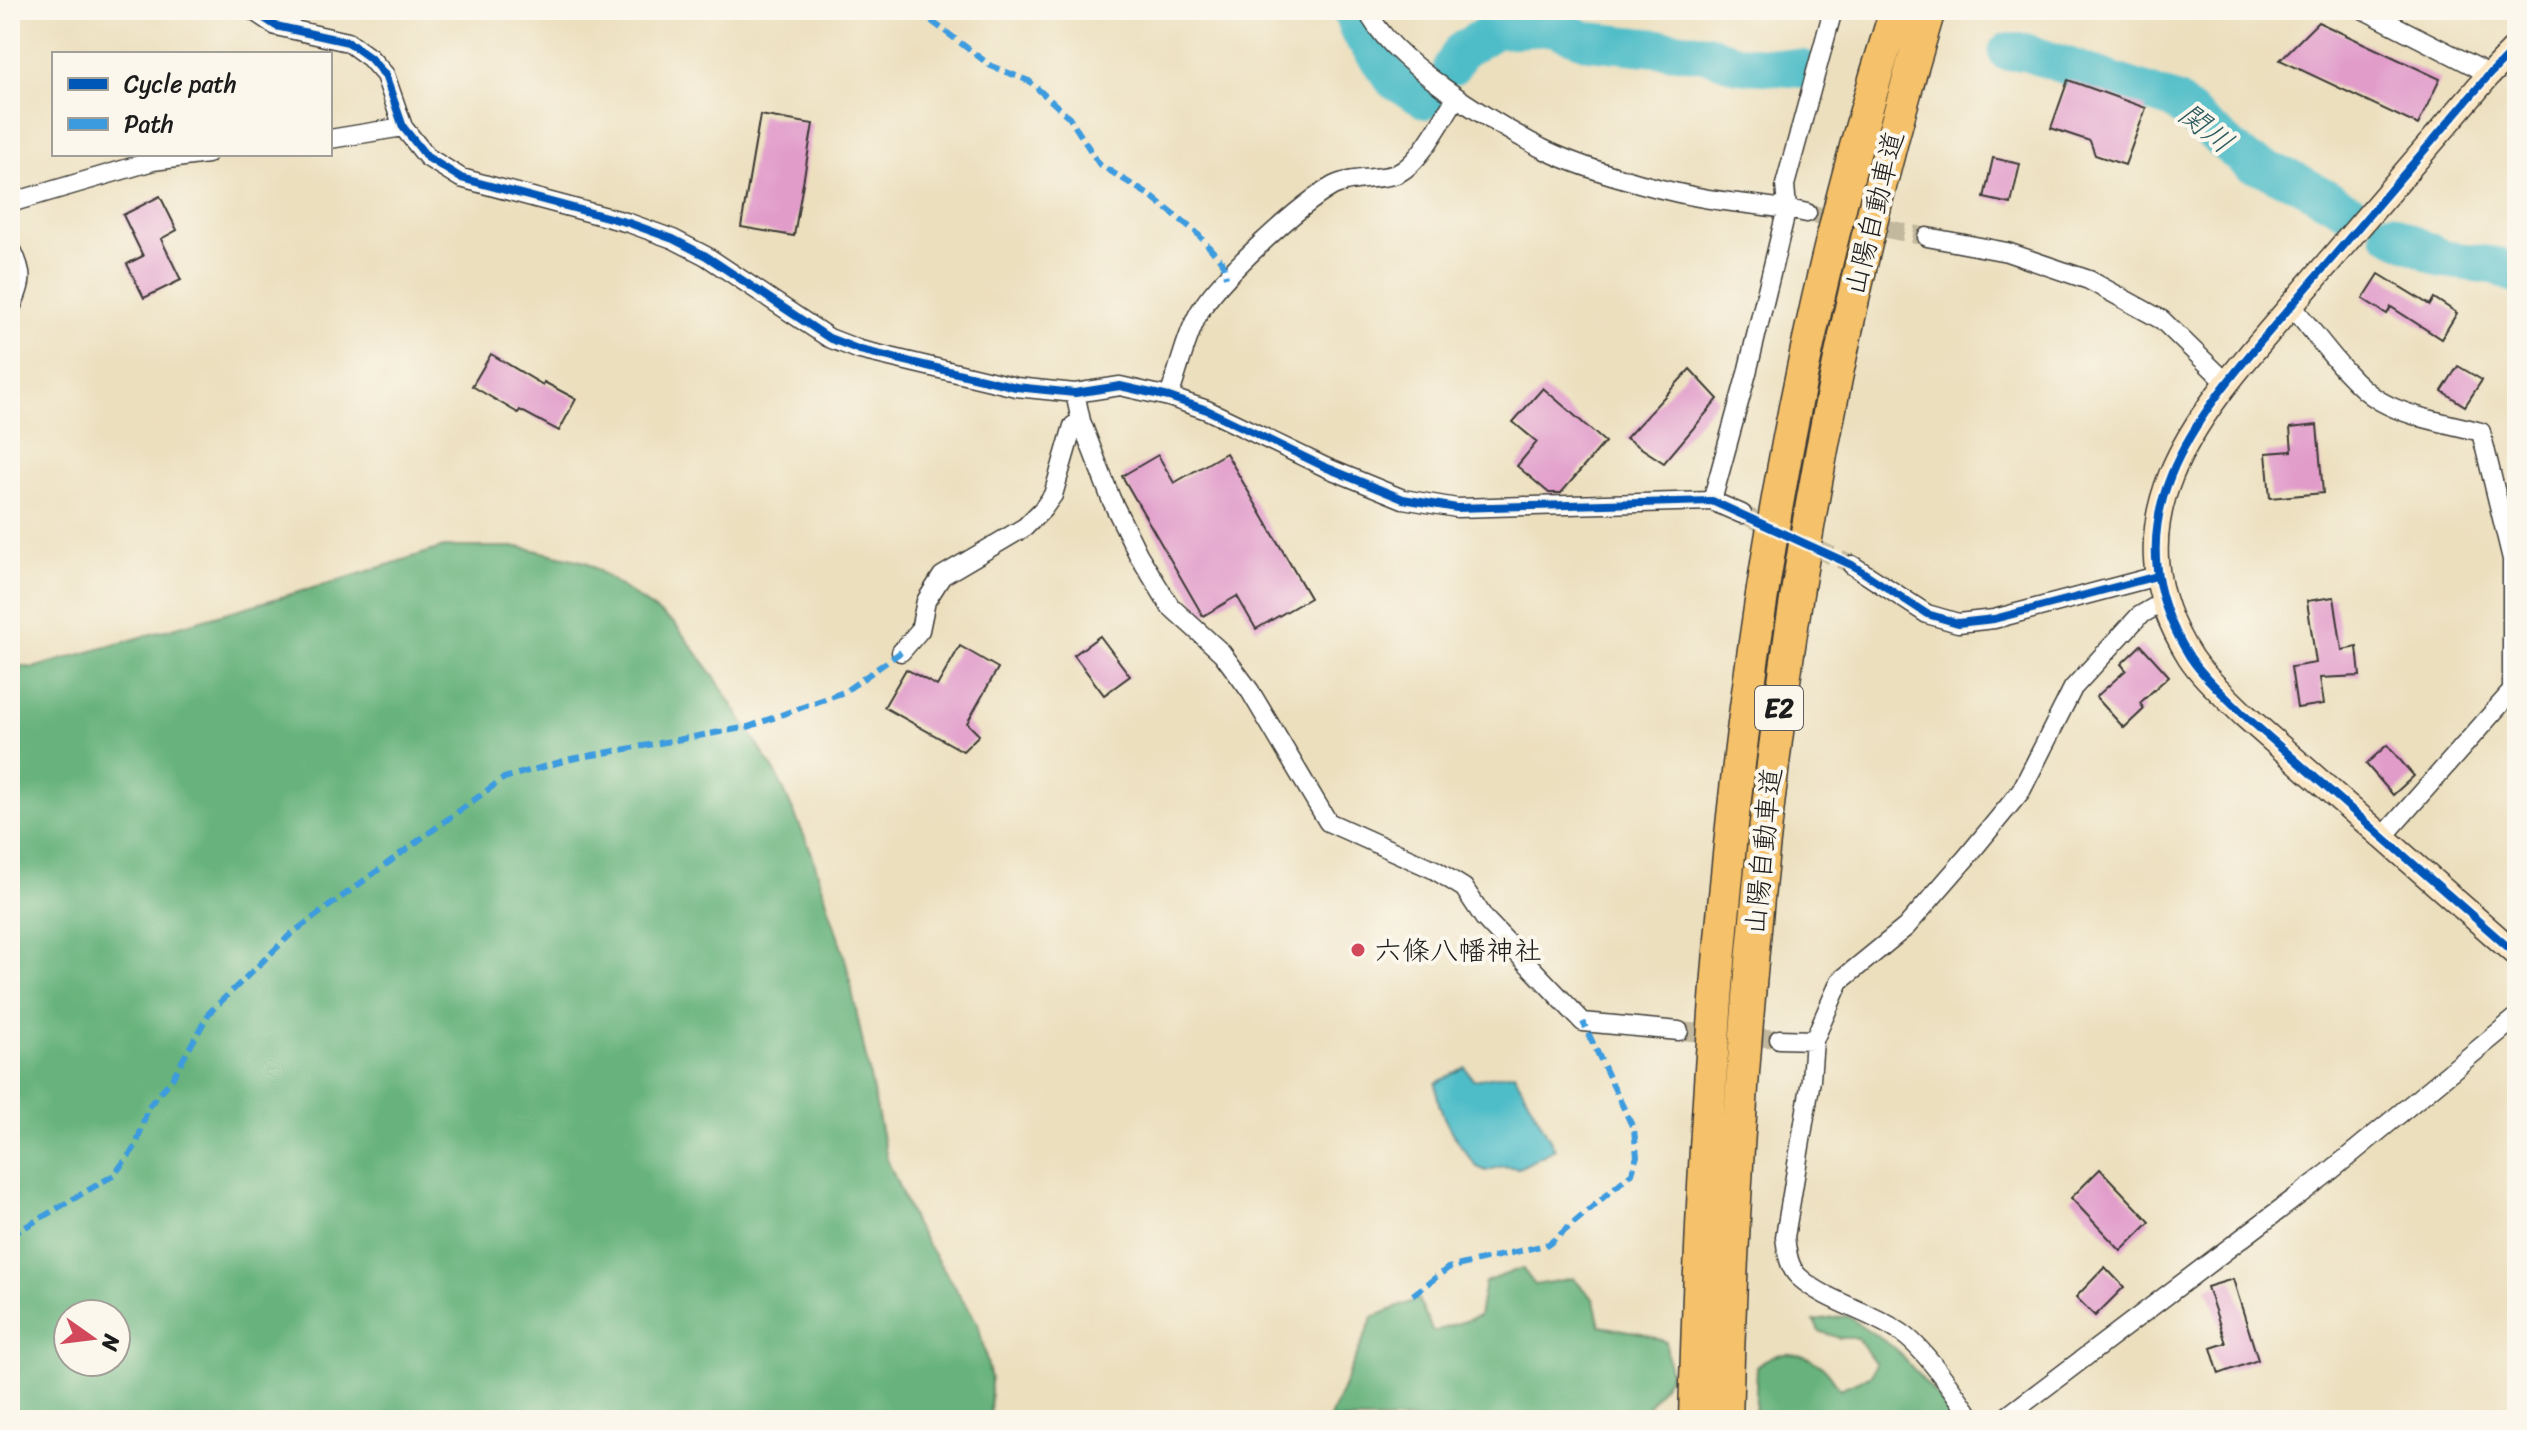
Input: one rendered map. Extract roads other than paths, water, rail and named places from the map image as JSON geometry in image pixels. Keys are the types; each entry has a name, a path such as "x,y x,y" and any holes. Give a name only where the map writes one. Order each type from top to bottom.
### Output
{"highway":[{"path":"1821,290 1880,10"},
{"name":"山陽自動車道","path":"1695,1420 1710,1077 1730,853 1751,671 1770,540 1821,290 1850,172 1896,10"},
{"name":"山陽自動車道","path":"1726,1420 1741,1083 1764,824 1802,550 1827,415 1881,181 1929,10"},
{"path":"1881,181 1950,10"}],"street":[{"path":"252,10 276,26 348,42 370,58 385,75 403,127 427,157 461,178 629,223 673,239 706,256 829,338 860,350 1016,387 1075,393 1120,386 1169,397 1207,410 1325,467 1403,499 1457,508 1712,501 1742,514"},
{"path":"1367,10 1374,25 1414,66 1457,97 1543,149 1606,172 1698,197 1807,213"},
{"path":"1712,501 1787,208 1785,185 1833,10"},
{"path":"2364,10 2488,76"},
{"path":"2517,46 2292,306 2227,383 2194,428 2172,468 2159,507 2155,545 2163,602 2190,657 2210,681 2243,714 2517,955"},
{"path":"1169,397 1199,312 1226,277 1310,202 1336,185 1395,175 1410,167 1457,97"},
{"path":"332,139 403,127"},
{"path":"10,203 153,161 192,156"},
{"path":"1927,237 2007,252 2089,280 2162,320 2227,383"},
{"path":"10,246 22,269 17,295 10,310"},
{"path":"2292,306 2353,377 2380,401 2407,412 2481,432 2515,555 2512,691 2383,837"},
{"path":"1075,393 1081,421 1111,499 1138,554 1170,606 1222,653 1250,691 1328,822 1435,870 1464,888 1484,918 1583,1022 1679,1031"},
{"path":"901,652 920,630 926,601 942,576 1025,527 1043,509 1053,495 1073,426 1081,421"},
{"path":"1852,565 1927,614 1958,623 1994,619 2157,576"},
{"path":"1973,1420 1951,1387 1904,1334 1836,1300 1798,1276 1787,1257 1785,1237 1811,1080 1814,1040 1840,981 1906,927 2021,791 2073,688 2139,616 2163,602"},
{"path":"2002,1420 2328,1173 2517,1017"},
{"path":"1779,1039 1814,1040"}],"water":[{"path":"1465,1067 1473,1080 1514,1073 1555,1149 1519,1168 1503,1166 1486,1171 1477,1167 1449,1128 1437,1095 1436,1083"}],"waterway":[{"name":"関川","path":"1351,10 1359,32 1394,81 1426,100 1434,95"},
{"name":"関川","path":"1452,67 1461,51 1495,30 1552,27 1589,41 1706,53 1738,64 1803,69"},
{"name":"関川","path":"2007,52 2025,52 2176,102 2248,162 2298,182 2351,212"},
{"name":"関川","path":"2389,232 2443,259 2498,266 2517,275"}],"tunnel":[{"path":"1807,213 1927,237"},
{"path":"1742,514 1852,565"},
{"path":"1679,1031 1779,1039"}],"place":[{"name":"六條八幡神社","path":"1358,950"}]}
